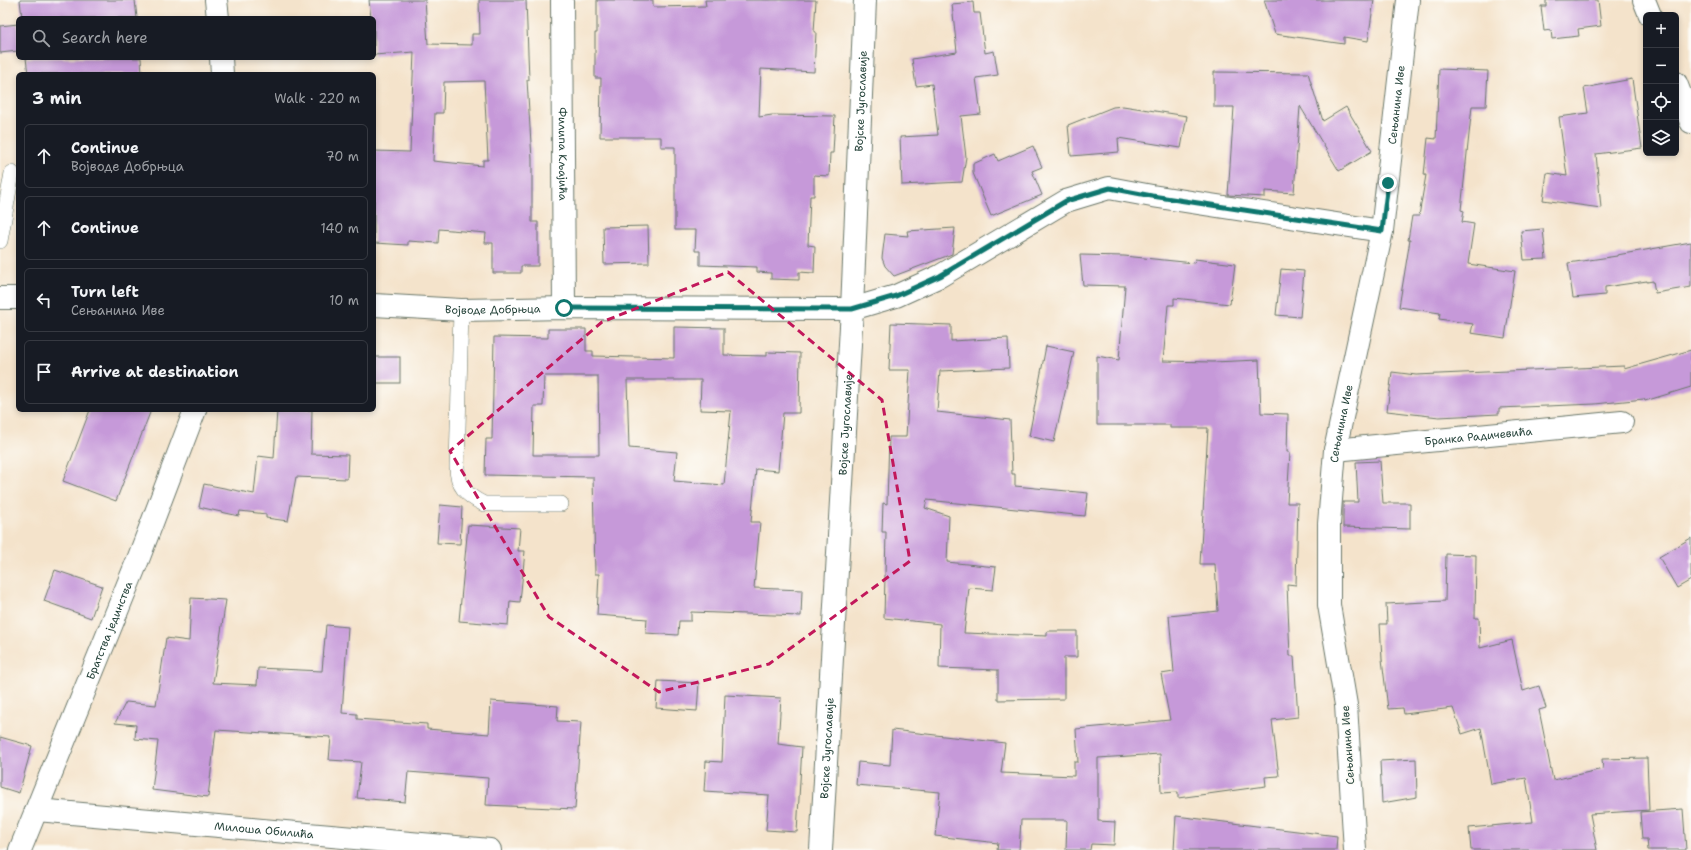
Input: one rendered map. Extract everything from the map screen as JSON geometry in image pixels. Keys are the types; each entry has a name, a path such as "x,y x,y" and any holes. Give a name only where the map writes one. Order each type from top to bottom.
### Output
{"street":[{"path":"216,0 218,16"},
{"name":"Филипа Кљајића","path":"562,0 564,308"},
{"name":"Војске Југославије","path":"821,850 852,309 866,0"},
{"name":"Сењанина Иве","path":"1355,850 1346,705 1329,605 1329,524 1335,450 1382,231 1408,0"},
{"path":"1644,0 1649,12"},
{"path":"221,60 222,72"},
{"path":"1676,84 1691,122"},
{"name":"Војводе Добрњца","path":"376,306 461,310 564,308 852,309 896,296 928,282 1066,201 1110,188 1152,196 1382,231"},
{"path":"0,298 16,298"},
{"name":"Братства јединства","path":"20,850 139,556 194,412"},
{"name":"Бранка Радичевића","path":"1335,450 1622,422"},
{"name":"Милоша Обилића","path":"37,810 490,850"}],"lane":[{"path":"0,241 12,173"},
{"path":"461,310 457,466 460,483 464,491 472,499 484,504 561,504"}],"highlighted area":[{"path":"728,272 882,400 910,561 769,664 659,692 549,617 450,451 602,322"}],"building":[{"path":"20,0 135,0 137,16 22,16"},
{"path":"369,0 425,0 428,44 472,45 472,34 480,34 479,0 526,0 529,80 527,80 532,159 532,222 538,222 538,266 521,266 521,273 493,273 493,243 485,243 486,233 439,229 438,243 408,241 408,245 376,243 376,151 410,152 414,52 376,55 376,16 371,16","holes":["484,81 488,160 483,160 483,166 433,161 435,113 443,113 444,82"]},
{"path":"597,0 653,0 653,7 706,6 705,0 816,0 814,72 761,69 759,117 772,115 835,116 833,153 830,153 829,176 814,175 814,196 810,196 808,245 815,246 814,273 799,272 799,280 771,279 771,273 757,272 757,267 700,265 700,251 695,251 696,230 675,230 675,147 661,147 661,137 600,137 601,78 595,78"},
{"path":"1264,0 1374,0 1368,41 1344,37 1344,44 1275,34"},
{"path":"1546,0 1598,0 1601,26 1578,29 1579,36 1552,39 1551,30 1544,31 1541,6 1546,6"},
{"path":"973,2 974,13 980,13 985,53 994,51 998,75 976,78 981,114 961,116 966,157 962,182 902,185 900,137 938,135 932,84 916,86 912,59 957,52 952,4"},
{"path":"16,24 16,51 0,53 0,26"},
{"path":"26,60 141,60 142,72 28,72"},
{"path":"1439,69 1488,71 1486,106 1472,106 1461,210 1464,211 1462,222 1474,224 1468,264 1515,271 1505,338 1471,333 1473,324 1439,319 1440,313 1399,307 1410,240 1408,240 1412,216 1419,216 1426,175 1424,175 1428,138 1436,139"},
{"path":"1214,72 1308,73 1323,121 1346,107 1372,151 1339,171 1300,106 1294,193 1265,191 1265,197 1228,195 1234,107 1214,107"},
{"path":"1632,79 1642,148 1596,154 1601,208 1543,200 1547,173 1567,176 1559,117 1588,113 1584,88"},
{"path":"1123,106 1187,116 1181,148 1118,138 1119,152 1071,156 1068,125 1113,107"},
{"path":"1033,146 1042,167 1032,171 1042,195 991,216 973,173 973,164 995,154 998,161"},
{"path":"648,226 649,263 604,264 603,227"},
{"path":"955,228 952,254 894,276 885,266 882,258 885,234 908,236 907,231"},
{"path":"1543,229 1546,259 1524,260 1521,231"},
{"path":"1691,242 1691,287 1655,293 1653,281 1647,281 1605,287 1605,295 1573,298 1568,263 1617,256"},
{"path":"1080,255 1124,256 1194,263 1195,259 1235,264 1230,304 1174,298 1174,305 1168,305 1163,361 1213,362 1259,360 1261,413 1288,414 1287,452 1290,452 1287,503 1298,503 1296,585 1287,584 1290,656 1294,656 1298,717 1272,720 1279,776 1265,777 1266,786 1178,798 1178,792 1161,793 1160,754 1098,758 1098,821 1115,822 1114,845 1091,844 1090,850 1066,850 1067,820 1021,820 1019,850 997,850 998,843 935,836 940,792 856,785 858,762 890,765 892,730 1005,743 1001,773 1074,776 1074,762 1078,762 1076,729 1170,720 1161,674 1174,672 1169,616 1218,611 1215,564 1200,564 1208,428 1170,428 1170,425 1097,425 1097,356 1119,360 1125,286 1083,285"},
{"path":"1281,269 1304,271 1300,317 1276,315"},
{"path":"891,323 951,325 951,341 1008,338 1009,368 940,371 937,412 1010,420 1012,474 1015,474 1015,486 1088,493 1085,516 927,500 925,508 949,516 947,562 996,567 993,590 969,588 964,633 1047,636 1047,631 1077,631 1077,657 1064,657 1064,699 998,700 998,670 939,668 940,624 884,618 886,532 882,532 883,503 887,504 889,437 906,437 910,370 889,370"},
{"path":"674,327 724,328 724,355 767,356 767,352 800,353 799,413 783,413 778,471 756,469 751,522 760,522 754,588 802,590 801,616 691,612 691,621 679,621 678,635 646,633 647,619 597,615 599,574 595,574 593,477 485,475 486,439 492,439 494,337 548,338 548,329 586,329 586,351 593,351 593,356 674,358","holes":["544,376 598,376 599,455 533,455 534,406 543,406","627,380 701,380 700,410 731,411 724,485 674,481 677,452 629,448"]},
{"path":"1046,346 1074,352 1054,442 1029,436"},
{"path":"1691,350 1691,387 1645,401 1644,399 1595,404 1499,408 1499,414 1439,417 1387,411 1392,372 1416,375 1624,366 1624,369"},
{"path":"376,357 400,357 400,383 376,383"},
{"path":"89,412 150,412 116,501 63,481"},
{"path":"277,412 312,412 311,454 348,455 347,479 296,477 288,521 266,518 266,514 240,511 239,516 199,507 204,484 254,494 258,456 274,458"},
{"path":"1380,461 1383,503 1410,503 1410,529 1343,527 1343,502 1358,502 1356,462"},
{"path":"440,505 462,507 460,544 437,543"},
{"path":"468,525 520,528 518,551 525,551 520,602 510,601 508,625 459,621"},
{"path":"1691,538 1691,580 1677,588 1659,557"},
{"path":"1446,554 1476,555 1475,618 1479,618 1480,648 1512,640 1523,691 1539,686 1546,708 1539,710 1553,780 1603,769 1602,759 1647,758 1649,810 1590,814 1597,850 1471,850 1469,828 1533,822 1526,778 1491,784 1481,728 1462,734 1453,708 1404,714 1403,708 1388,709 1382,659 1380,624 1387,624 1386,604 1445,601"},
{"path":"55,570 102,586 91,618 44,601"},
{"path":"191,598 226,600 213,683 257,685 258,668 322,671 326,625 348,627 342,713 357,714 357,719 427,724 427,729 489,734 491,701 558,706 557,721 581,722 575,809 486,805 488,778 408,772 405,802 357,798 361,762 329,760 331,737 216,730 208,797 152,790 158,741 135,739 136,725 115,723 126,702 156,705 166,638 189,641"},
{"path":"658,681 699,683 697,711 656,708"},
{"path":"725,695 781,698 778,744 802,747 797,832 766,830 769,795 704,791 706,761 722,762"},
{"path":"0,737 32,746 19,793 0,787"},
{"path":"1416,759 1417,797 1382,803 1380,761"},
{"path":"1683,809 1686,850 1648,850 1647,839 1642,839 1640,812"},
{"path":"1176,816 1337,836 1336,850 1174,850"}],"route":[{"path":"564,308 852,309 896,296 940,276 1066,201 1110,188 1152,196 1382,231 1388,183"}]}
